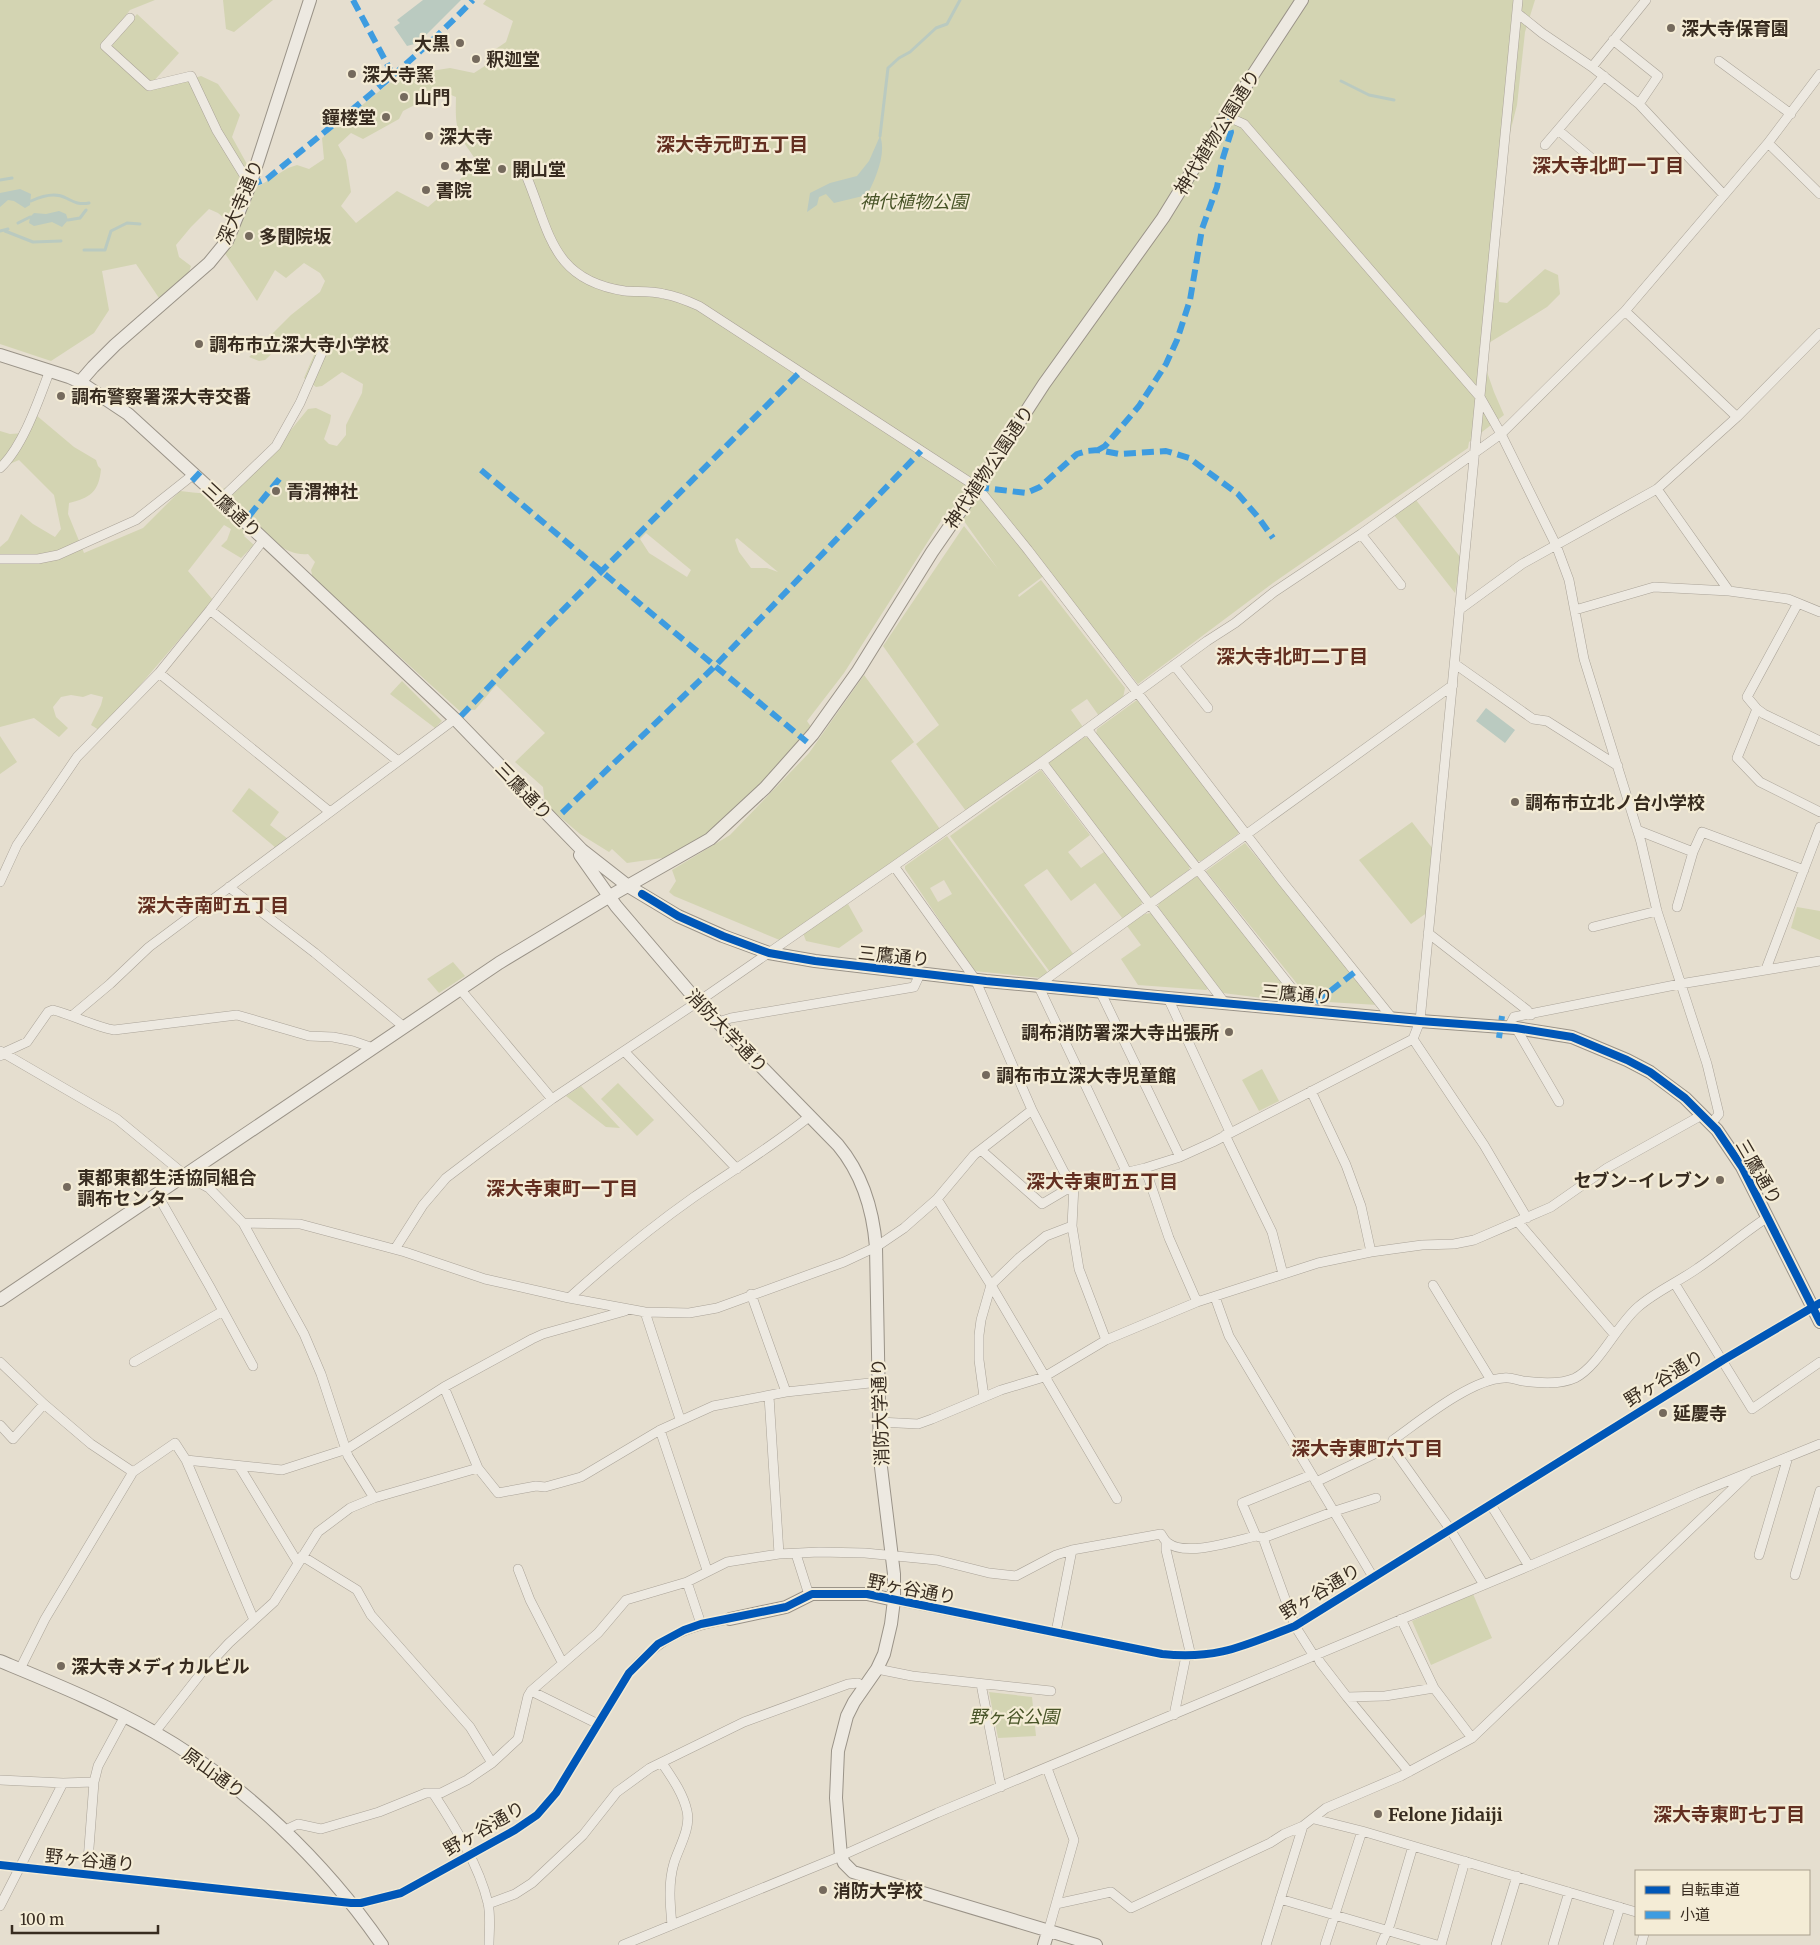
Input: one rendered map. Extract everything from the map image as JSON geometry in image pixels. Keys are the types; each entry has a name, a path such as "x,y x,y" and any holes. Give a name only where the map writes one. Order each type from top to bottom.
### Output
{"street":[{"name":"深大寺通り","path":"80,382 93,366 115,345 218,253 232,230 250,186 310,0"},
{"name":"神代植物公園通り","path":"0,1300 499,963 610,896 710,839 765,788 807,742 870,653 932,552 1044,384 1164,218 1226,116 1302,0"},
{"path":"981,1150 1042,1204 1074,1185 1127,1173 1180,1157 1413,1039 1420,1021 1518,0"},
{"path":"1592,67 1646,0"},
{"path":"1517,12 1542,33 1592,67 1639,104 1724,195"},
{"path":"130,18 106,46 150,86 190,76 217,131 250,186"},
{"path":"1613,40 1658,76 1639,104"},
{"path":"1719,60 1791,114"},
{"path":"395,1249 423,1205 446,1178 552,1099 698,1002 894,866 1235,623 1274,592 1362,534 1501,434 1625,311 1768,143 1820,74"},
{"path":"1545,145 1604,76"},
{"path":"1226,116 1244,124 1480,397 1501,434 1556,545 1569,580 1584,659 1637,830 1657,911 1707,1064 1719,1114 1711,1124"},
{"path":"1558,130 1590,157"},
{"path":"1768,143 1820,194"},
{"path":"526,175 540,217 553,244 559,254 581,276 608,288 664,294 678,297 700,306 977,487 1028,550 1288,888 1392,1018"},
{"path":"1625,311 1737,417"},
{"path":"1459,610 1522,564 1657,490 1737,417 1820,333"},
{"path":"221,499 276,446 300,403 324,348"},
{"name":"三鷹通り","path":"0,355 50,370 80,382 128,414 455,719 562,830 603,868 628,886 699,926 769,952 815,962 1168,998 1420,1021 1513,1027 1572,1037 1627,1060 1667,1084 1711,1124 1742,1167 1816,1305 1820,1322"},
{"path":"0,468 8,461 19,443 50,370"},
{"path":"0,559 38,559 58,555 136,520 194,474"},
{"path":"1657,490 1729,591"},
{"path":"1362,534 1401,585"},
{"path":"0,882 18,845 78,757 158,673 264,540"},
{"path":"1575,610 1654,587 1729,591 1788,599 1820,612"},
{"path":"1798,603 1747,697 1757,709 1820,741"},
{"path":"210,610 398,761"},
{"path":"1455,664 1532,719 1546,722 1618,766"},
{"path":"1174,665 1208,708"},
{"path":"158,673 330,812"},
{"path":"1127,1173 1038,985 1453,685"},
{"path":"1757,709 1738,758 1760,782 1820,812"},
{"path":"73,1015 110,984 149,947 455,719"},
{"path":"1087,729 1309,1010"},
{"path":"1042,762 1224,1002"},
{"path":"1766,969 1820,827"},
{"name":"消防大学通り","path":"562,830 616,906 698,1002 846,1154 860,1178 872,1214 876,1247 880,1459 895,1582 891,1624 884,1654 876,1669 861,1685 842,1732 836,1765 836,1798 841,1856"},
{"path":"1637,830 1692,852"},
{"path":"1677,906 1692,852 1702,832 1804,870"},
{"path":"894,866 975,979 1032,1110 1064,1172 1074,1185 1072,1226 1080,1268 1106,1340"},
{"path":"229,887 315,953 404,1027"},
{"path":"1593,927 1657,911"},
{"path":"1428,933 1531,1015"},
{"path":"1558,1102 1513,1027 1514,1018 1680,984 1820,961"},
{"path":"718,1022 730,1018 914,987 920,974"},
{"path":"460,989 552,1099"},
{"path":"1100,991 1180,1157"},
{"path":"1168,998 1272,1232 1283,1274"},
{"path":"1,1053 27,1042 48,1012 53,1010 114,1030 237,1015 309,1036 334,1037 373,1048"},
{"path":"1413,1039 1484,1146 1523,1220 1614,1334"},
{"path":"624,1050 737,1169"},
{"path":"1,1053 117,1119 185,1175 209,1188 243,1223 307,1342 321,1374 348,1456 374,1498"},
{"path":"1312,1091 1342,1157 1361,1206 1371,1252"},
{"path":"243,1223 300,1224 395,1249 485,1279 628,1310 689,1313 717,1308 751,1294 844,1262 876,1247 904,1228 937,1199 981,1150 1032,1110"},
{"path":"879,1422 918,1424 1000,1390 1044,1377 1106,1340 1197,1302 1318,1263 1371,1252 1474,1240 1523,1220 1555,1204 1607,1168 1702,1114"},
{"path":"569,1298 646,1233 810,1116"},
{"path":"1145,1168 1168,1238 1197,1302"},
{"path":"157,1194 253,1366"},
{"path":"937,1199 992,1285 1044,1377 1117,1499"},
{"path":"1409,1772 1347,1697 1295,1626 1260,1537 1242,1503 1314,1479 1391,1446 1393,1440 1439,1408 1472,1388 1491,1380 1506,1377 1522,1381 1550,1383 1574,1379 1585,1371 1637,1308 1715,1257 1768,1217"},
{"path":"984,1397 978,1342 981,1320 992,1285 1018,1258 1046,1236 1072,1226"},
{"path":"1675,1284 1752,1409 1820,1362"},
{"path":"1433,1286 1491,1380"},
{"path":"751,1294 786,1392"},
{"path":"1215,1297 1229,1336 1373,1577"},
{"name":"野ヶ谷通り","path":"0,1865 351,1903 361,1903 401,1893 515,1830 537,1815 556,1793 629,1673 651,1650 666,1639 701,1624 786,1607 809,1595 867,1594 1162,1654 1212,1655 1233,1650 1295,1626 1723,1360 1816,1305"},
{"path":"186,1460 282,1470 346,1449 444,1387 542,1334 628,1310"},
{"path":"134,1362 223,1311"},
{"path":"645,1312 680,1419"},
{"path":"0,1362 44,1404 91,1444 133,1472"},
{"path":"444,1387 478,1468 498,1492 536,1486 545,1487 581,1477 680,1419 713,1406 786,1392 879,1382"},
{"path":"769,1396 779,1554"},
{"path":"0,1426 13,1439 44,1404"},
{"path":"660,1430 707,1570"},
{"path":"20,1669 46,1619 133,1472 175,1443 186,1460 254,1620"},
{"path":"623,1945 841,1856 937,1813 1820,1444"},
{"path":"1391,1446 1450,1529 1484,1585"},
{"path":"1759,1555 1788,1457"},
{"path":"238,1466 300,1560 357,1590 371,1615 470,1727 492,1763"},
{"path":"155,1732 202,1672 229,1643 274,1602 318,1532 350,1508 374,1498 478,1468"},
{"path":"1056,1904 1111,1892 1131,1908 1270,1843 1284,1834 1304,1826 1326,1808 1409,1772 1472,1738 1751,1472"},
{"path":"1795,1575 1820,1491"},
{"path":"1166,1543 1178,1548 1206,1548 1260,1537 1376,1498"},
{"path":"1491,1505 1529,1566"},
{"path":"285,1830 298,1824 321,1829 380,1812 426,1793 441,1793 479,1773 518,1739 531,1690 598,1633 626,1600 687,1582 707,1570 727,1562 779,1554 864,1553 938,1560 989,1573 1016,1576 1056,1555 1072,1550 1161,1534 1166,1543 1188,1656 1174,1714"},
{"path":"1056,1632 1072,1550"},
{"path":"796,1554 809,1595"},
{"path":"518,1569 530,1600 562,1662"},
{"path":"687,1582 701,1624"},
{"path":"1401,1619 1434,1688 1472,1738"},
{"name":"原山通り","path":"0,1661 125,1716 155,1732 216,1772 285,1830 351,1903 382,1945"},
{"path":"876,1669 912,1676 1051,1691"},
{"path":"488,1904 515,1894 532,1883 583,1835 617,1792 650,1768 744,1722 848,1684 861,1685"},
{"path":"982,1684 1001,1787"},
{"path":"1347,1697 1385,1696 1434,1688"},
{"path":"531,1690 598,1724"},
{"path":"87,1874 94,1782 98,1766 125,1716"},
{"path":"662,1763 682,1795 688,1822 674,1864 669,1898 672,1924"},
{"path":"1044,1945 1074,1840 1047,1768"},
{"path":"0,1780 63,1783 94,1782"},
{"path":"0,1906 63,1783"},
{"path":"433,1793 452,1822 479,1876 488,1904 489,1945"},
{"path":"1314,1819 1362,1831 1635,1912"},
{"path":"1266,1945 1304,1826"},
{"path":"1325,1945 1362,1831"},
{"path":"1381,1945 1413,1846"},
{"path":"841,1856 844,1864 853,1872 1096,1945"},
{"path":"1440,1945 1465,1861"},
{"path":"1496,1945 1517,1876"},
{"path":"1553,1945 1569,1892"},
{"path":"1280,1899 1437,1945"},
{"path":"1608,1945 1620,1907"}],"green space":[{"name":"神代植物公園","path":"0,0 155,0 130,10 101,47 152,90 201,76 218,84 240,115 232,137 259,186 288,168 297,165 309,169 324,159 322,138 388,84 406,75 450,68 474,73 491,62 490,53 506,42 513,21 483,4 486,0 1535,0 1525,32 1517,105 1497,184 1499,302 1507,303 1545,269 1558,275 1560,294 1547,307 1479,349 1504,415 1469,442 1468,448 1273,583 1138,684 1049,572 1018,595 1019,597 1041,580 1125,688 1123,698 1099,716 1087,699 1071,710 1083,727 966,811 916,744 939,725 883,646 964,526 998,569 964,521 948,510 844,673 807,721 811,727 769,777 703,838 669,857 627,863 612,849 609,852 580,834 545,804 543,787 515,762 545,733 496,685 475,710 468,709 463,714 326,590 309,579 315,562 308,554 294,553 286,550 253,526 244,536 254,545 241,558 221,546 227,540 231,529 224,525 188,571 213,600 118,711 99,730 91,725 103,697 91,694 83,697 71,695 61,697 53,707 56,717 68,728 59,737 34,718 0,727 0,547 8,540 21,514 33,524 55,537 61,529 54,495 19,460 0,468 0,431 10,434 25,433 36,415 74,447 96,460 101,469 96,489 83,499 69,503 68,514 84,553 143,528 180,491 207,493 218,491 231,484 240,486 267,459 308,409 316,408 331,415 324,439 329,444 337,446 346,435 346,425 362,393 363,384 342,372 322,386 316,387 304,378 317,348 294,333 265,360 259,361 249,357 291,315 320,292 325,281 320,273 304,263 286,278 275,270 257,301 224,252 246,214 234,214 230,223 218,213 209,209 176,245 179,257 191,266 187,278 161,301 136,264 102,271 109,310 94,333 51,361 0,344","holes":["446,93 456,97 457,125 461,137 476,160 472,169 428,207 397,191 356,223 341,206 351,192 346,160 338,145 351,133 363,139 399,119 403,111 430,97","646,533 691,570 687,577 649,553 640,539","737,538 778,572 767,568 751,568 739,552 735,540"]},
{"path":"223,0 273,0 234,32 226,29"},
{"path":"137,14 179,53 152,83 111,47"},
{"path":"1416,500 1461,558 1455,593 1394,515"},
{"path":"864,675 914,742 891,761 940,829 782,941 674,896 669,892 676,881 672,870 730,835 809,753"},
{"path":"402,681 442,721 435,728 390,694"},
{"path":"1137,700 1239,830 1238,834 1201,861 1197,861 1096,734 1097,729"},
{"path":"0,736 17,762 0,774"},
{"path":"1085,737 1089,738 1190,865 1189,870 1152,897 1146,896 1050,769 1049,762"},
{"path":"1041,770 1090,835 1068,852 1081,868 1104,852 1142,901 1141,906 1123,919 1095,883 1071,901 1047,869 1024,885 1074,955 1050,972 950,836"},
{"path":"249,788 279,812 270,825 288,839 276,848 232,811"},
{"path":"1412,822 1433,849 1428,912 1411,924 1359,860"},
{"path":"947,836 1048,973 1041,978 974,971 905,869 905,866","holes":["944,880 952,894 938,902 930,888"]},
{"path":"1245,843 1378,1005 1311,1001 1206,871"},
{"path":"1194,877 1198,877 1295,999 1293,1002 1223,993 1158,907 1159,903"},
{"path":"848,904 863,931 839,948 806,941 803,933"},
{"path":"1797,907 1820,911 1820,940 1791,928"},
{"path":"1151,913 1209,988 1206,990 1138,985 1121,959 1141,945 1127,926 1145,914"},
{"path":"453,962 465,976 439,993 427,979"},
{"path":"1262,1069 1279,1101 1259,1111 1242,1080"},
{"path":"618,1083 654,1120 637,1136 601,1099"},
{"path":"581,1086 620,1128 606,1127 566,1096"},
{"path":"1473,1594 1492,1638 1431,1665 1412,1621"},
{"name":"野ヶ谷公園","path":"989,1692 1032,1697 1036,1736 998,1738"}],"shaded area":[{"path":"423,0 461,0 418,43 407,46 394,27 400,23 397,20"},
{"path":"880,136 882,143 881,158 867,195 834,203 826,194 819,197 817,205 807,212 810,193 830,183 857,176 869,161"},
{"path":"20,189 31,194 30,205 25,208 14,201 8,200 0,207 0,193"},
{"path":"59,211 66,214 68,220 62,227 52,222 34,226 29,223 30,217 34,213 46,214"},
{"path":"1486,708 1515,730 1505,743 1476,721"}],"waterway":[{"path":"880,136 888,68 899,58 910,52 936,28 947,24 960,0"},
{"path":"1341,81 1369,95 1394,100"},
{"path":"0,180 12,178"},
{"path":"31,201 53,195 62,196 74,202 89,203"},
{"path":"68,220 80,218 86,210"},
{"path":"18,223 30,217"},
{"path":"84,250 105,250 111,231 127,223 140,224"},
{"path":"0,231 8,229"},
{"path":"5,231 33,242 61,241"}],"marked path":[{"path":"353,0 393,75"},
{"path":"250,185 267,179 373,92 424,48 473,0"},
{"path":"1098,450 1105,446 1139,406 1166,364 1177,340 1190,300 1202,229 1217,187 1222,161 1231,132 1226,116"},
{"path":"461,716 545,628 801,371"},
{"path":"977,487 1026,493 1040,487 1077,454 1098,450 1119,454 1166,451 1189,458 1238,494 1273,538"},
{"path":"562,813 716,665 921,451"},
{"path":"192,481 204,468"},
{"path":"481,470 807,742"},
{"path":"249,516 280,478"},
{"path":"1316,1002 1355,972"},
{"path":"1499,1038 1502,1016"}],"cycle path":[{"path":"642,894 678,916 723,936 769,953 815,961 986,981 1420,1021 1516,1028 1572,1037 1627,1060 1650,1072 1685,1098 1717,1130 1742,1167 1820,1322"},
{"path":"0,1865 351,1903 361,1903 401,1893 515,1830 537,1815 556,1793 629,1673 658,1644 684,1630 701,1624 786,1607 812,1594 867,1594 1162,1654 1199,1655 1216,1653 1246,1645 1295,1626 1723,1360 1820,1303"}],"place":[{"name":"深大寺保育園","path":"1671,28"},
{"name":"大黒","path":"460,43"},
{"name":"釈迦堂","path":"476,59"},
{"name":"深大寺窯","path":"352,74"},
{"name":"山門","path":"404,97"},
{"name":"鐘楼堂","path":"386,117"},
{"name":"深大寺","path":"429,136"},
{"name":"本堂","path":"445,166"},
{"name":"開山堂","path":"502,169"},
{"name":"書院","path":"426,190"},
{"name":"多聞院坂","path":"249,236"},
{"name":"調布市立深大寺小学校","path":"199,344"},
{"name":"調布警察署深大寺交番","path":"61,396"},
{"name":"青渭神社","path":"276,491"},
{"name":"調布市立北ノ台小学校","path":"1515,802"},
{"name":"調布消防署深大寺出張所","path":"1229,1032"},
{"name":"調布市立深大寺児童館","path":"986,1075"},
{"name":"セブン-イレブン","path":"1720,1180"},
{"name":"東都東都生活協同組合 調布センター","path":"67,1187"},
{"name":"延慶寺","path":"1663,1413"},
{"name":"深大寺メディカルビル","path":"61,1666"},
{"name":"Felone Jidaiji","path":"1378,1814"},
{"name":"消防大学校","path":"823,1890"}],"district":[{"name":"深大寺元町五丁目","path":"732,144"},
{"name":"深大寺北町一丁目","path":"1608,165"},
{"name":"深大寺北町二丁目","path":"1292,656"},
{"name":"深大寺南町五丁目","path":"213,905"},
{"name":"深大寺東町五丁目","path":"1102,1181"},
{"name":"深大寺東町一丁目","path":"562,1188"},
{"name":"深大寺東町六丁目","path":"1367,1448"},
{"name":"深大寺東町七丁目","path":"1729,1814"}]}
